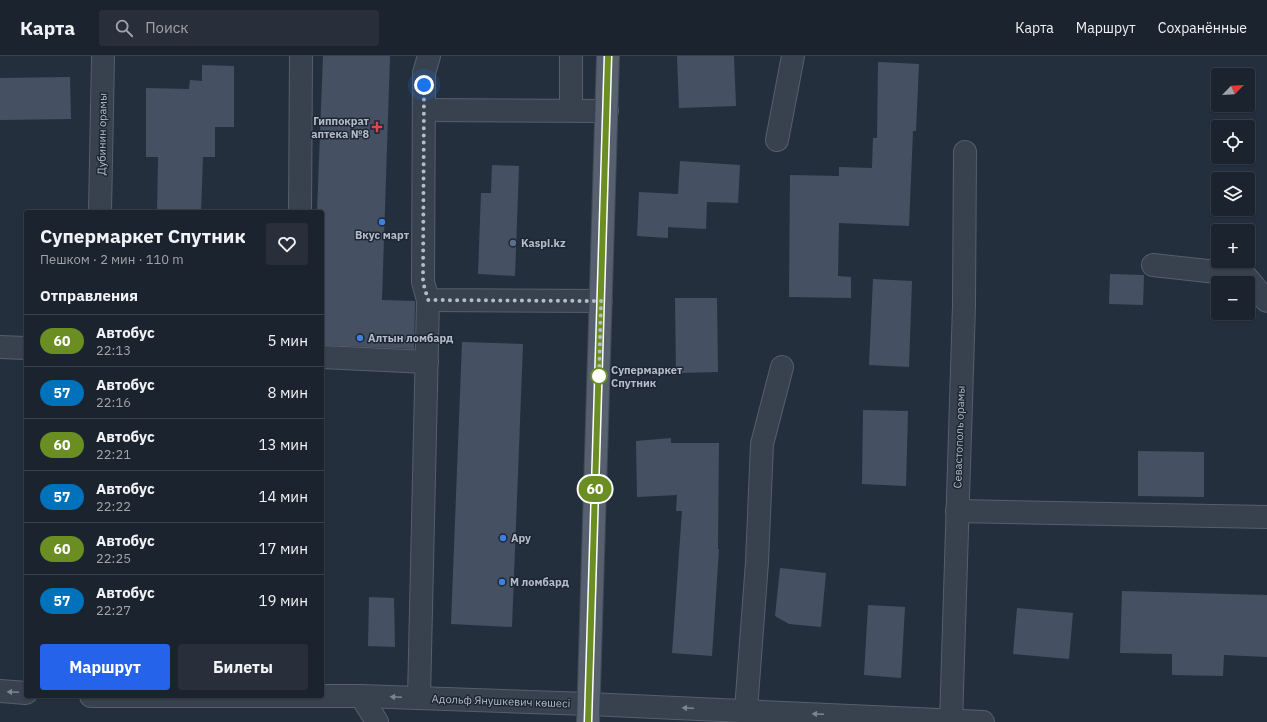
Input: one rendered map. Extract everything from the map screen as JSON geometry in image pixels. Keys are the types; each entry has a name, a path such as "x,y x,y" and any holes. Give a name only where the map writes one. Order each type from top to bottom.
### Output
{"main road":[{"path":"588,713 608,56"}],"street":[{"name":"Дубинин орамы","path":"100,210 103,56"},
{"path":"419,698 428,300 423,282 424,73 429,56"},
{"path":"571,110 572,56"},
{"path":"777,140 793,56"},
{"path":"300,210 301,58"},
{"path":"424,110 607,111"},
{"name":"Севастополь орамы","path":"951,722 964,305 965,152"},
{"path":"1152,265 1244,275 1260,295 1267,301"},
{"path":"428,300 601,301"},
{"path":"0,347 24,348"},
{"path":"324,357 427,362"},
{"path":"746,710 757,562 762,444 782,367"},
{"path":"957,511 1267,517"},
{"path":"0,691 24,693"},
{"name":"Адольф Янушкевич көшесі","path":"324,696 419,698 588,713 715,716 746,710 951,722 983,722"},
{"path":"362,696 377,722"}],"building":[{"path":"323,56 390,56 382,300 415,301 414,349 324,345 324,210 317,210"},
{"path":"677,56 734,56 736,106 679,108"},
{"path":"878,62 919,64 916,131 913,131 909,226 839,223 838,276 851,277 851,298 789,297 790,175 839,176 839,167 872,168 873,138 877,138"},
{"path":"202,65 234,66 234,127 215,127 215,157 203,157 201,210 157,210 158,157 146,157 146,88 189,89 190,80 202,81"},
{"path":"70,77 71,119 0,120 0,78"},
{"path":"680,161 740,165 738,203 707,202 706,229 668,227 668,238 637,236 639,192 678,194"},
{"path":"492,165 519,166 515,276 478,274 481,193 491,193"},
{"path":"1110,274 1144,275 1143,305 1109,304"},
{"path":"873,279 912,281 909,367 869,365"},
{"path":"675,298 717,298 718,372 676,373"},
{"path":"462,342 523,344 512,627 451,624"},
{"path":"863,410 908,411 906,486 862,484"},
{"path":"671,438 671,443 719,443 719,549 712,656 672,653 682,511 676,511 677,495 637,497 636,441"},
{"path":"1138,451 1204,452 1204,497 1138,496"},
{"path":"780,568 826,573 821,627 789,624 775,616"},
{"path":"1122,591 1267,595 1267,657 1224,655 1223,676 1172,675 1172,654 1120,653"},
{"path":"369,597 394,598 395,647 368,646"},
{"path":"868,605 905,607 901,678 864,675"},
{"path":"1017,608 1073,613 1069,659 1013,654"}],"bus line":[{"name":"60","path":"588,722 608,56"}],"place":[{"name":"Гиппократ аптека №8","path":"377,127"},
{"name":"Вкус март","path":"382,222"},
{"name":"Kaspi.kz","path":"513,243"},
{"name":"Алтын ломбард","path":"360,338"},
{"name":"Супермаркет Спутник","path":"599,376"},
{"name":"Ару","path":"503,538"},
{"name":"М ломбард","path":"502,582"}],"route":[{"path":"424,85 423,282 428,300 601,301 599,379 599,376"}]}
